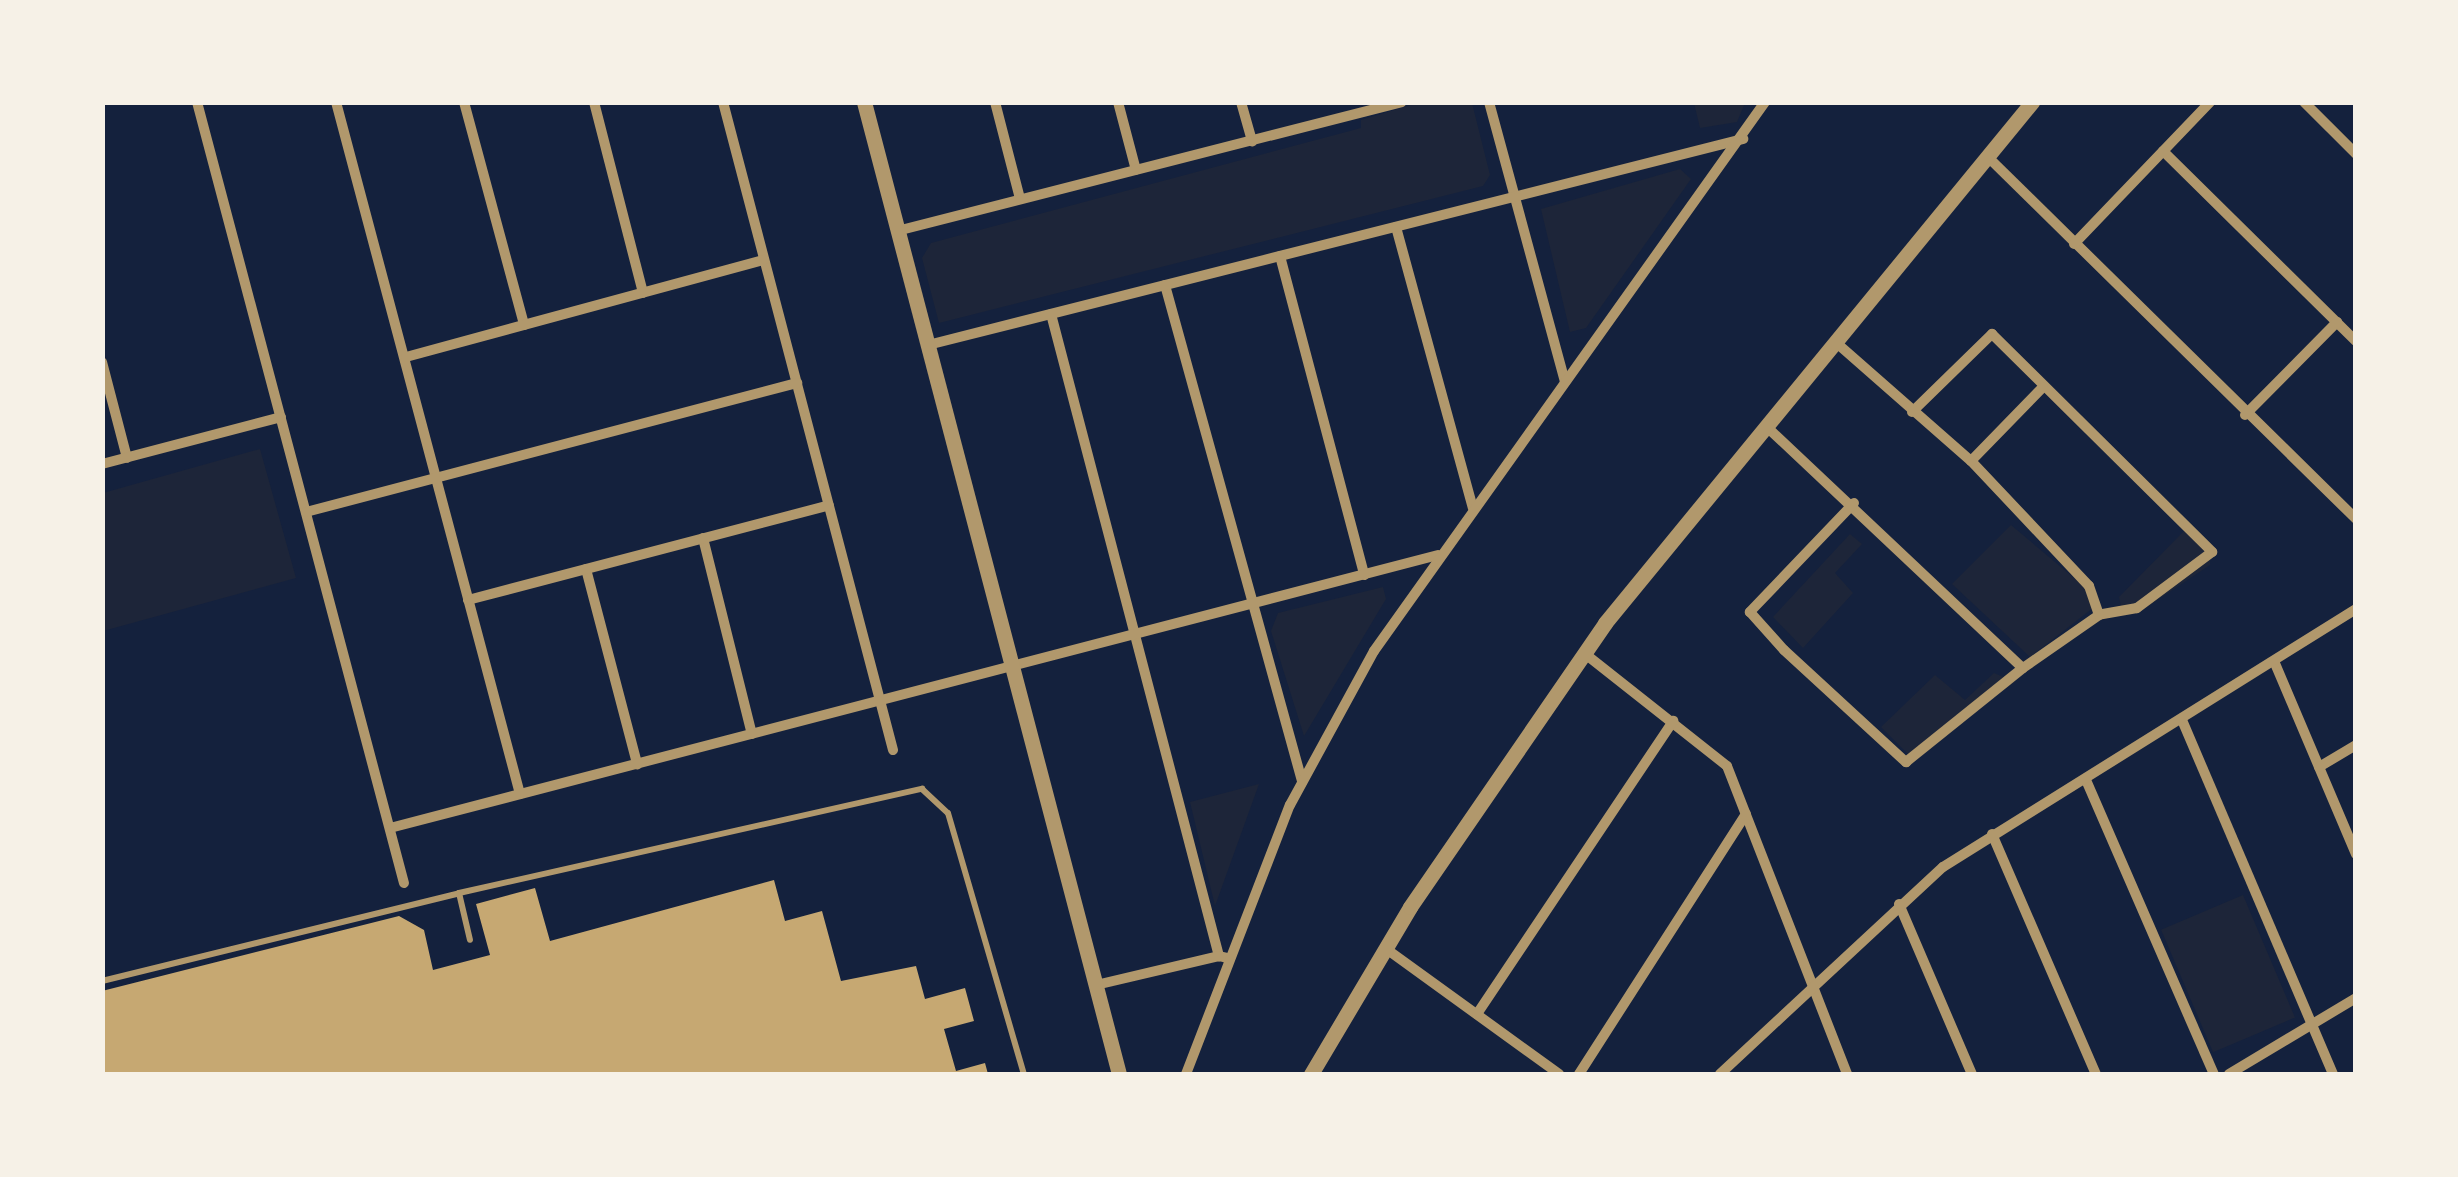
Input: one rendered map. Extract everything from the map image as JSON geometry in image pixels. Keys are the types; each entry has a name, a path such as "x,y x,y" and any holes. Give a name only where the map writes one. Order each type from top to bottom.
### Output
{"street":[{"path":"197,102 404,883"},
{"path":"336,102 520,794"},
{"path":"464,102 524,325"},
{"path":"594,102 643,293"},
{"path":"723,102 893,750"},
{"path":"864,102 1120,1074"},
{"path":"994,102 1020,200"},
{"path":"1118,102 1136,170"},
{"path":"1241,102 1252,141"},
{"path":"898,231 1252,141 1366,107 1402,102"},
{"path":"1489,102 1566,382"},
{"path":"1186,1074 1223,957 1302,780 1439,555 1743,138 1765,102"},
{"path":"1311,1074 1384,948 1584,653 1992,161 2032,102"},
{"path":"2074,244 2210,102"},
{"path":"2304,102 2356,154"},
{"path":"928,345 1743,138"},
{"path":"2164,151 2356,341"},
{"path":"1992,161 2245,415 2356,518"},
{"path":"1396,227 1473,508"},
{"path":"1280,256 1364,575"},
{"path":"406,357 764,260"},
{"path":"1165,285 1302,780"},
{"path":"1052,314 1223,957"},
{"path":"2245,415 2337,322"},
{"path":"1854,504 1750,612 1784,650 1906,762 2022,668 2099,615 2137,608 2212,552 1992,334 1912,412"},
{"path":"1838,344 1971,462 2090,586 2099,615"},
{"path":"102,362 127,458"},
{"path":"306,512 797,384"},
{"path":"1971,462 2043,387"},
{"path":"102,464 281,417"},
{"path":"1768,428 1854,504 2022,668"},
{"path":"468,600 828,505"},
{"path":"703,538 752,734"},
{"path":"390,828 1439,555"},
{"path":"586,569 637,764"},
{"path":"1720,1074 1898,904 1992,834 2086,780 2356,610"},
{"path":"1584,653 1722,760 1846,1074"},
{"path":"2274,661 2356,854"},
{"path":"2182,720 2333,1074"},
{"path":"1477,1014 1674,722"},
{"path":"2319,767 2356,745"},
{"path":"2086,780 2214,1074"},
{"path":"1579,1074 1746,814"},
{"path":"1992,834 2096,1074"},
{"path":"1898,904 1972,1074"},
{"path":"1384,948 1559,1074"},
{"path":"1096,986 1223,957"},
{"path":"2229,1074 2356,998"}],"lane":[{"path":"102,981 459,893 922,788 948,813 1024,1074"},
{"path":"459,893 470,940"}],"shaded area":[{"path":"1421,102 1472,103 1490,175 1483,186 939,323 922,258 931,243 1361,128 1361,120"},
{"path":"1694,102 1745,103 1737,122 1700,128"},
{"path":"1680,169 1691,179 1586,328 1570,332 1541,209"},
{"path":"260,449 296,578 103,631 103,493"},
{"path":"2011,525 2086,588 2093,608 2030,657 1952,584"},
{"path":"2186,529 2210,550 2210,565 2144,609 2121,607 2119,597"},
{"path":"1850,534 1862,544 1835,573 1853,593 1803,648 1773,617"},
{"path":"1383,587 1386,599 1304,736 1271,631 1278,613"},
{"path":"1994,673 2015,682 1909,755 1881,727 1935,675 1965,700"},
{"path":"1259,784 1215,906 1190,802"},
{"path":"2243,895 2295,1017 2213,1052 2161,930"}],"building":[{"path":"774,880 785,921 822,911 841,981 916,966 925,999 965,988 974,1021 944,1029 956,1071 985,1063 988,1074 102,1074 102,991 399,916 424,930 433,970 490,955 476,904 535,888 550,941"}]}
